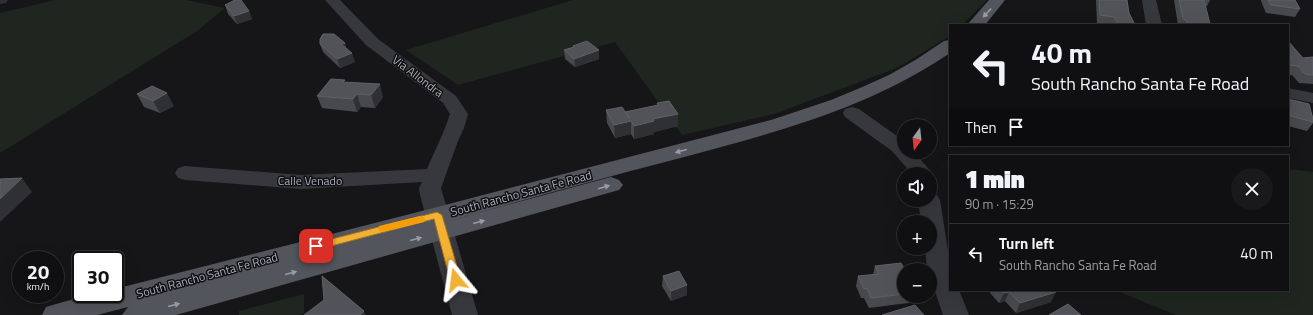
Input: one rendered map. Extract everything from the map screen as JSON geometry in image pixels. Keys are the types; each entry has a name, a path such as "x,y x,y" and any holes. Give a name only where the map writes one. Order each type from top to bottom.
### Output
{"main road":[{"path":"977,24 997,0"},
{"path":"996,24 1013,0"},
{"name":"South Rancho Santa Fe Road","path":"136,315 439,223 801,118 883,86 916,68 949,46"},
{"name":"South Rancho Santa Fe Road","path":"56,315 439,223 786,135 852,113 893,94 949,62"}],"street":[{"name":"Via Allondra","path":"332,0 372,42 450,100 459,114 455,128 448,141 430,188 465,315"},
{"path":"1149,0 1154,24"},
{"path":"1289,93 1313,98"},
{"path":"852,113 899,148 917,167"},
{"name":"Calle Venado","path":"185,173 301,182 435,175"},
{"path":"930,207 939,268 956,315"}],"shaded area":[{"path":"55,0 186,0 225,8 197,31 0,153 0,13"},
{"path":"573,0 987,0 963,24 949,24 949,37 897,68 774,114 682,135 615,42 458,85 406,50"},
{"path":"1289,169 1313,172 1313,315 1176,315 1117,291 1289,291"},
{"path":"304,294 304,314 239,315 239,311"}],"building":[{"path":"235,0 241,0 249,11 234,16 225,5"},
{"path":"1099,0 1127,0 1129,13 1134,24 1118,24 1114,17 1100,15"},
{"path":"1179,0 1204,0 1210,24 1189,24 1183,18"},
{"path":"1268,0 1295,0 1300,9 1271,5"},
{"path":"323,34 334,34 345,43 341,44 352,53 337,59 320,44 320,39"},
{"path":"587,41 599,50 574,59 564,50 574,47 573,46"},
{"path":"1289,42 1303,58 1313,57 1313,75 1305,74 1298,66 1289,65 1289,58 1292,58 1289,54"},
{"path":"331,79 345,80 343,82 380,84 371,95 357,94 353,99 317,96"},
{"path":"152,86 167,93 153,101 137,94"},
{"path":"1289,99 1309,104 1313,122 1291,116"},
{"path":"669,101 678,114 653,119 654,121 634,126 631,121 614,125 606,110 622,107 625,112 658,105 657,103"},
{"path":"22,178 0,199 0,179"},
{"path":"897,263 897,295 871,298 867,288 864,289 858,276 879,274 875,266"},
{"path":"679,271 687,285 671,291 663,276"},
{"path":"322,276 364,311 360,315 304,315 324,300"},
{"path":"1001,291 1056,292 1020,303 1009,292 1004,293"},
{"path":"1068,304 1081,315 1049,315"},
{"path":"915,305 924,315 882,315"}],"slow traffic":[{"path":"383,229 420,219"}],"route":[{"path":"316,246 437,215 456,280"}]}
